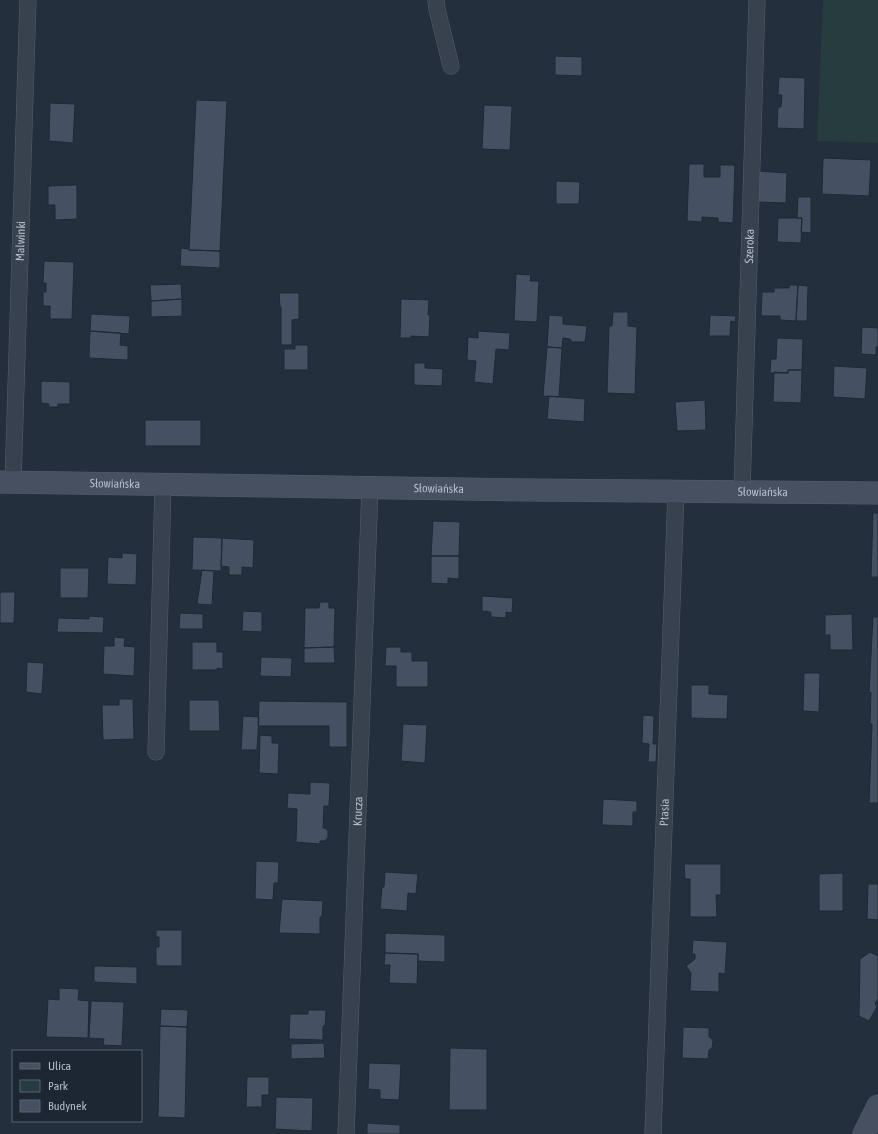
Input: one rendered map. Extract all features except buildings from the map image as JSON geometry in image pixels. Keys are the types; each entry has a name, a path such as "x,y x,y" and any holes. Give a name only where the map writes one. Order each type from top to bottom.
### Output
{"street":[{"name":"Malwinki","path":"6,483 28,0"},
{"path":"436,0 451,66"},
{"name":"Szeroka","path":"742,492 757,0"},
{"name":"Słowiańska","path":"6,483 878,493"},
{"path":"156,752 163,485"},
{"name":"Krucza","path":"346,1134 370,488"},
{"name":"Ptasia","path":"653,1134 676,491"},
{"path":"864,1134 878,1106"}],"green space":[{"path":"823,0 878,0 878,143 817,141"}]}
